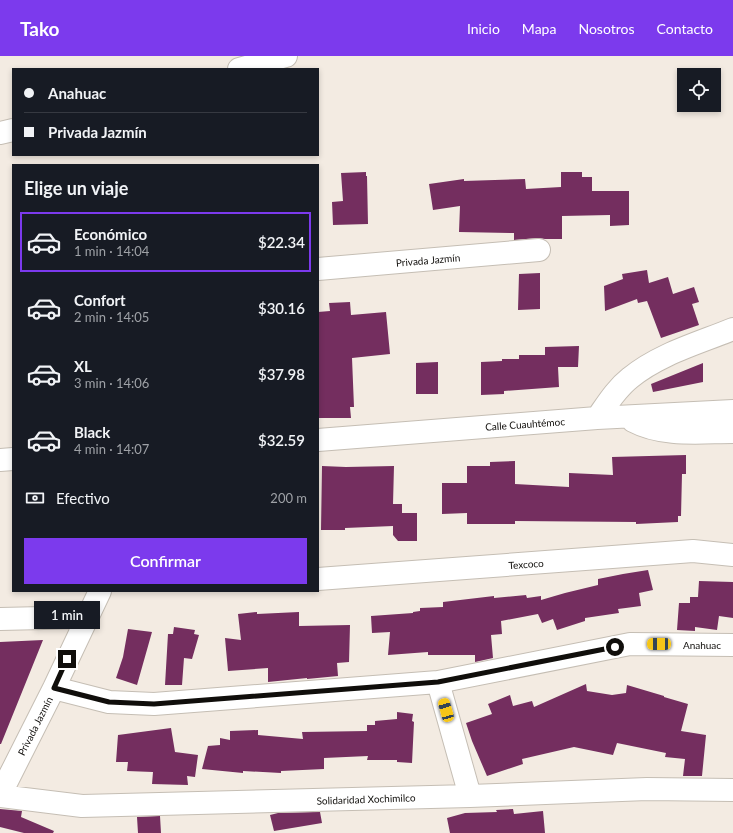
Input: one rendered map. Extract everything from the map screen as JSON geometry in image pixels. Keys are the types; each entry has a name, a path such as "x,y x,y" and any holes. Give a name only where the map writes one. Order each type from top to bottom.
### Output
{"street":[{"path":"243,68 286,56"},
{"path":"0,133 12,130"},
{"name":"Privada Jazmín","path":"319,269 539,250"},
{"path":"597,418 616,392 630,377 660,358 733,329"},
{"name":"Calle Cuauhtémoc","path":"319,440 597,418 733,412"},
{"path":"625,417 643,426 668,432 733,432"},
{"path":"0,460 12,459"},
{"name":"Texcoco","path":"319,579 693,551 733,555"},
{"name":"Privada Jazmín","path":"0,796 99,592"},
{"path":"0,619 87,616"},
{"name":"Anahuac","path":"54,688 109,702 154,704 438,682 630,644 733,645"},
{"path":"438,682 470,796"},
{"name":"Solidaridad Xochimilco","path":"0,796 82,806 470,796 646,789 733,790"}],"building":[{"path":"366,172 368,224 333,225 332,202 343,201 341,173"},
{"path":"561,172 582,172 582,177 592,177 592,191 629,191 629,225 610,226 610,215 562,216 562,239 538,238 514,240 514,233 459,232 460,206 433,210 429,184 464,179 464,181 525,179 526,189 561,187"},
{"path":"647,270 649,283 668,277 673,294 694,287 699,302 692,304 699,325 661,338 647,301 638,303 637,299 605,311 604,286 623,279 622,274"},
{"path":"540,273 540,309 518,310 519,274"},
{"path":"350,302 351,315 386,312 390,354 352,358 354,407 350,407 351,418 319,418 319,312 330,311 329,303"},
{"path":"579,346 578,367 558,367 559,387 504,391 504,394 481,395 481,362 502,361 502,359 519,359 519,355 545,355 545,347"},
{"path":"438,362 438,394 416,394 416,363"},
{"path":"703,363 703,382 653,392 651,384"},
{"path":"686,455 686,474 682,474 681,516 678,516 678,522 636,524 636,522 515,521 515,524 467,524 467,513 442,514 442,483 467,483 467,466 490,466 490,462 515,461 515,484 569,487 569,473 613,475 612,457"},
{"path":"322,466 394,466 393,504 402,504 402,513 417,513 417,541 398,541 393,535 393,526 345,528 345,530 321,530"},
{"path":"648,570 653,590 639,593 641,606 618,609 619,613 585,618 585,621 557,630 553,619 542,623 538,614 501,621 502,634 491,635 493,658 475,662 475,655 428,655 428,652 388,655 390,632 372,633 371,616 413,613 420,611 420,608 443,607 443,602 494,596 494,598 526,595 527,598 541,596 541,600 598,585 598,579"},
{"path":"699,581 733,582 733,618 719,616 717,630 695,627 695,631 677,630 679,603 690,603 690,597 698,597"},
{"path":"257,612 257,614 299,612 299,626 350,625 349,662 337,663 338,676 268,682 268,668 228,671 225,638 241,640 238,614"},
{"path":"174,627 195,630 194,634 199,635 192,659 184,658 182,685 165,685 168,634 173,634"},
{"path":"128,629 152,632 137,685 116,678 123,657"},
{"path":"43,640 1,744 0,744 0,642"},
{"path":"586,684 587,691 612,695 626,693 627,685 688,704 681,731 706,735 702,776 683,776 685,759 665,757 666,753 617,743 613,755 574,747 522,759 523,764 487,776 466,723 492,714 488,704 510,695 513,706 532,701 534,707"},
{"path":"397,712 413,714 412,763 397,762 397,760 367,760 368,756 324,758 324,769 281,771 281,773 243,771 243,773 202,769 208,746 220,745 220,738 230,740 230,731 258,730 258,735 303,739 302,732 367,731 367,725 375,725 375,721 397,719"},
{"path":"171,728 175,752 198,755 195,777 187,776 188,785 152,784 153,772 127,771 128,762 116,762 118,735"},
{"path":"0,809 22,811 21,817 54,831 53,833 24,833 0,827"},
{"path":"513,809 514,814 543,811 545,833 450,833 447,818 465,813 497,812 496,810"},
{"path":"320,812 322,823 274,831 270,815 278,813"},
{"path":"160,816 161,833 138,833 137,817"}],"route":[{"path":"67,659 54,688 109,702 154,704 438,682 615,647"}]}
